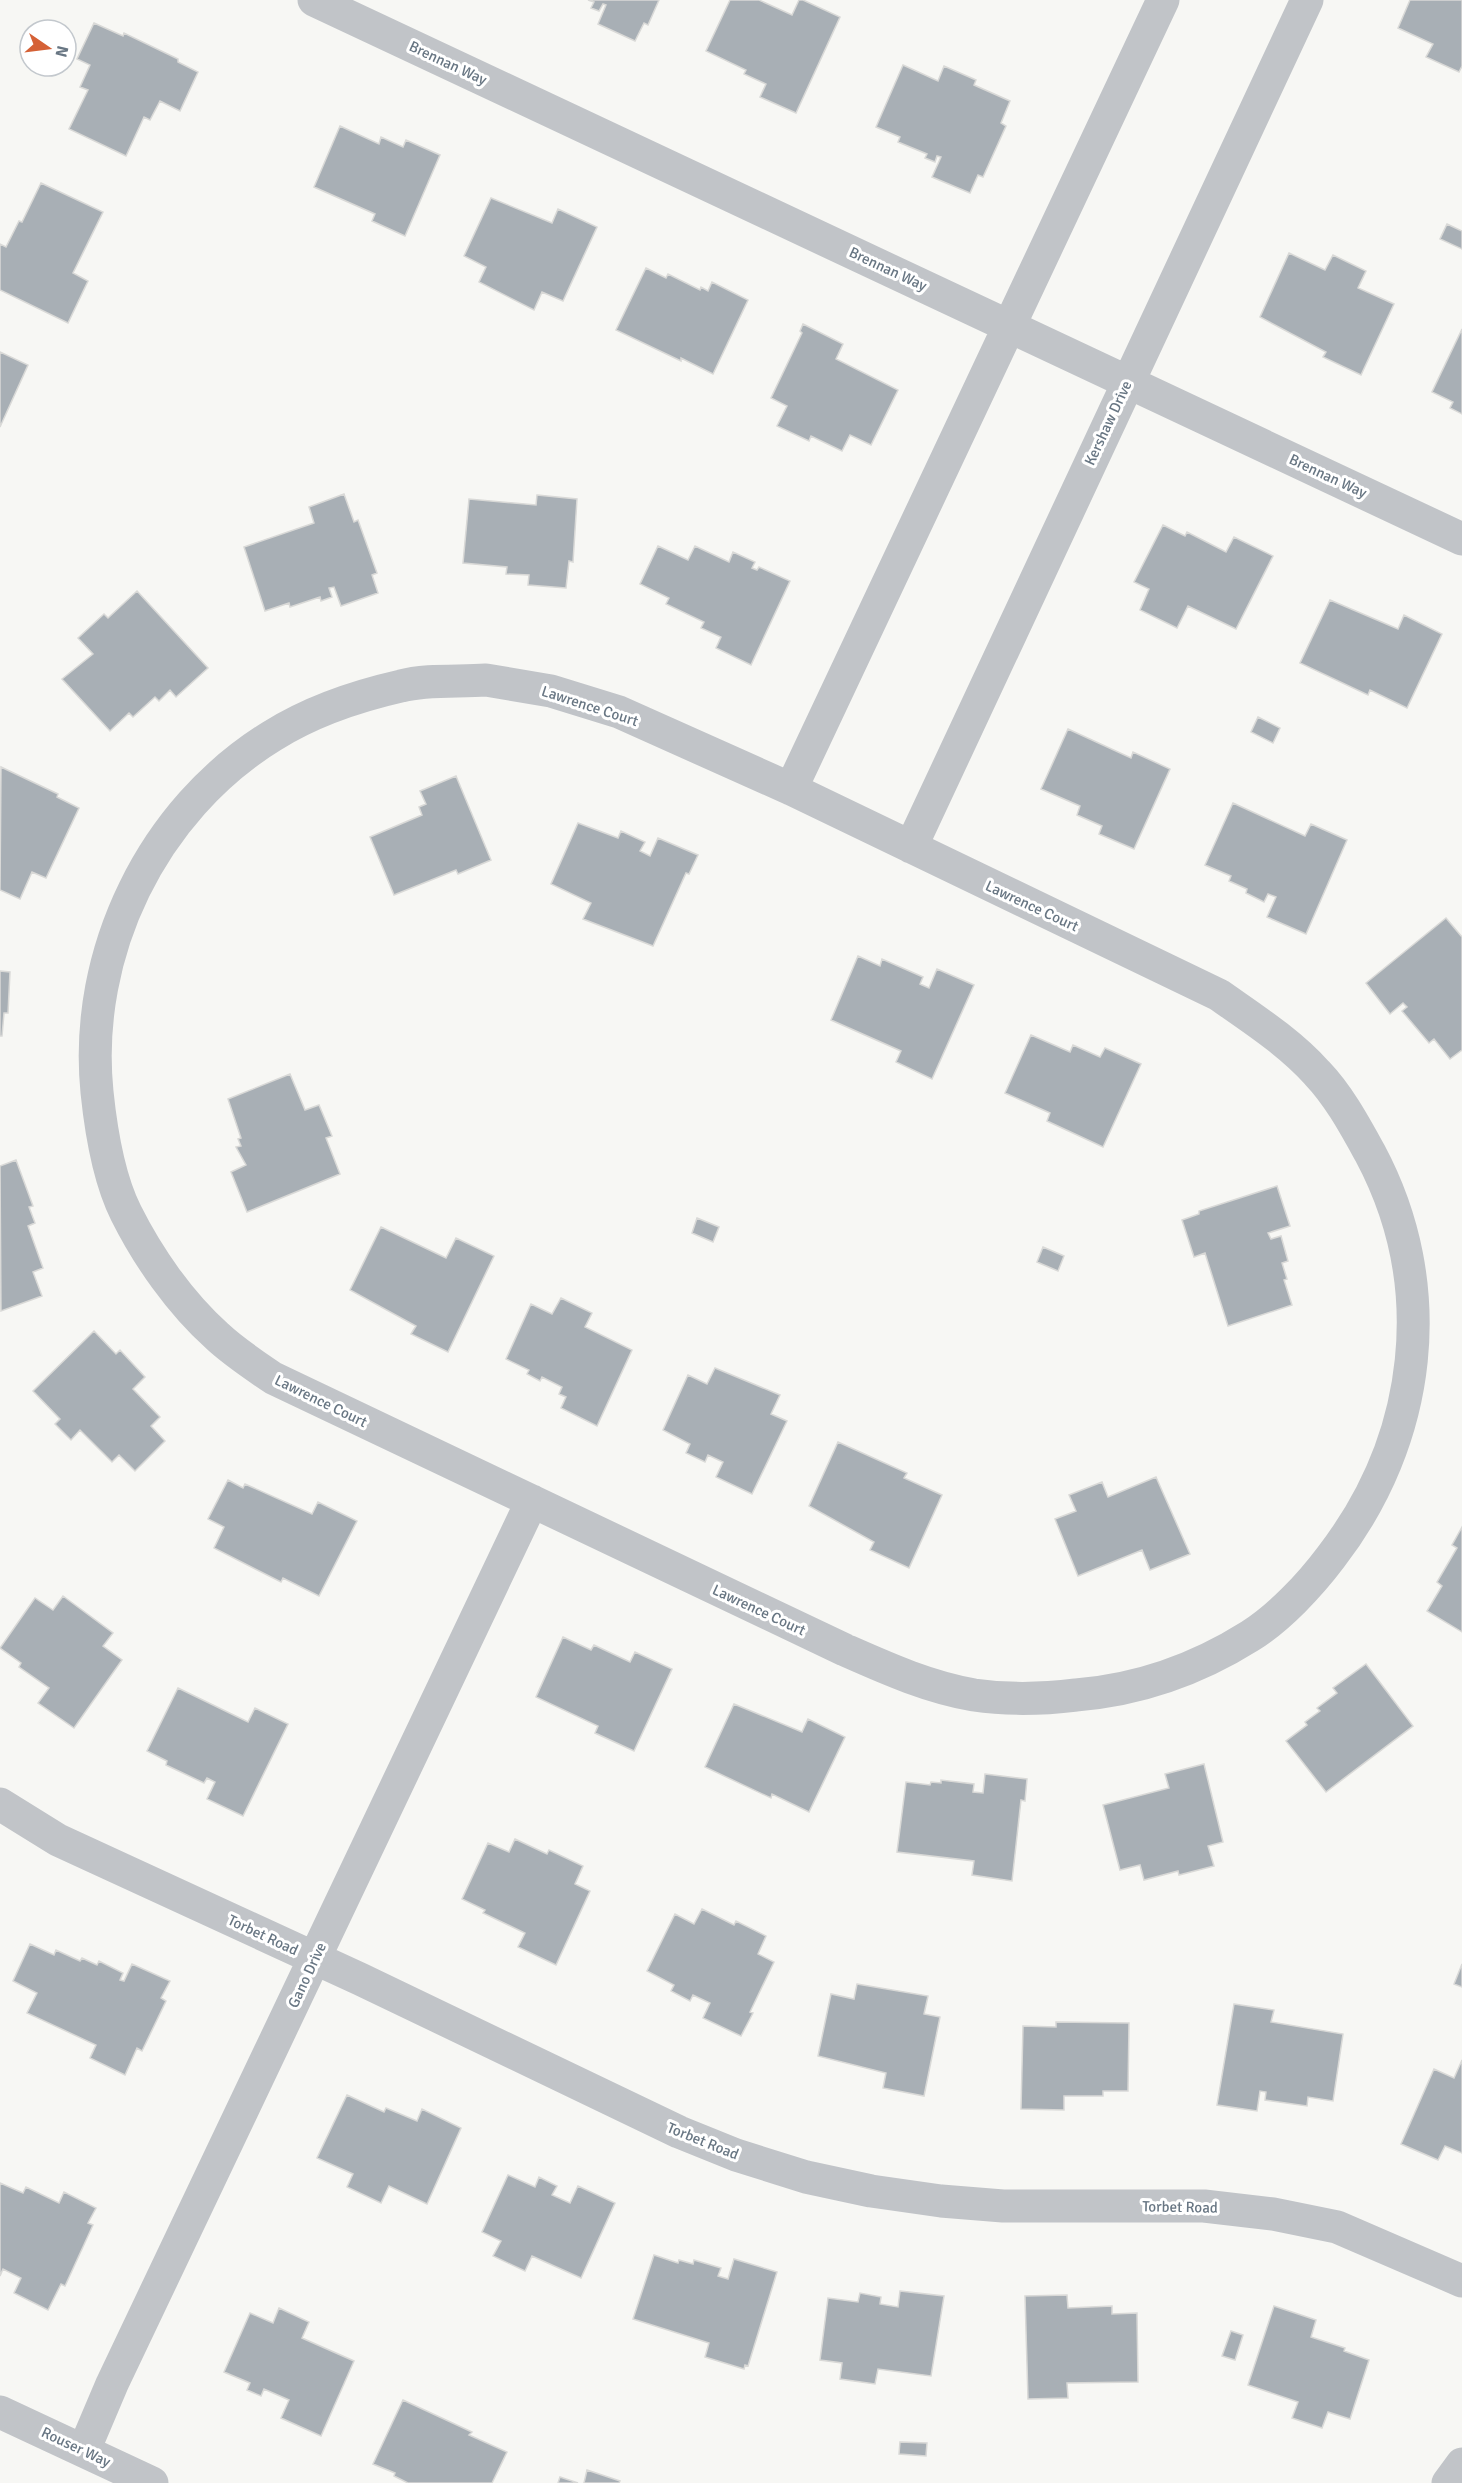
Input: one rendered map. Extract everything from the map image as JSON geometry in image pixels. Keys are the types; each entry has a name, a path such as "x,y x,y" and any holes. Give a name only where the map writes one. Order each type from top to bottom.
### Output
{"street":[{"name":"Brennan Way","path":"314,0 1462,539"},
{"path":"791,789 1163,0"},
{"name":"Kershaw Drive","path":"911,847 1307,0"},
{"name":"Lawrence Court","path":"486,680 551,691 619,712 791,789 911,847 1219,995 1269,1029 1318,1073 1354,1123 1385,1182 1402,1233 1413,1310 1410,1382 1391,1452 1359,1522 1312,1583 1252,1635 1182,1673 1113,1692 1039,1699 977,1695 924,1684 845,1650 273,1378 217,1336 166,1278 125,1211 102,1139 93,1055 103,976 124,905 160,842 213,781 272,736 336,705 404,685 486,680"},
{"name":"Gano Drive","path":"84,2450 117,2373 532,1501"},
{"name":"Torbet Road","path":"0,1804 58,1839 679,2132 736,2155 806,2177 871,2191 1003,2206 1204,2206 1274,2214 1337,2227 1462,2281"},
{"name":"Rouser Way","path":"0,2412 152,2483"},
{"path":"1448,2483 1462,2464"}],"building":[{"path":"588,0 659,0 648,25 644,23 635,41 598,24 606,5 603,4 599,11 591,8 594,2"},
{"path":"730,0 759,0 792,15 799,0 803,0 840,17 796,113 760,97 766,84 744,74 746,70 706,51"},
{"path":"1410,0 1462,0 1462,66 1459,72 1426,57 1433,44 1398,28"},
{"path":"94,23 123,36 124,33 178,59 178,62 198,72 180,111 160,101 150,120 144,117 126,156 69,129 88,90 80,87 90,65 78,59"},
{"path":"903,65 938,81 944,66 976,80 974,85 1010,101 1001,123 1006,126 983,177 978,175 970,193 932,177 941,157 937,156 935,162 925,158 927,154 898,142 900,137 876,127"},
{"path":"340,126 379,144 381,137 403,147 406,140 440,155 405,236 372,221 375,214 314,187"},
{"path":"41,183 103,212 73,273 88,281 68,323 0,290 0,244 6,247 19,221 22,222"},
{"path":"491,198 552,223 558,209 597,227 563,301 542,292 534,310 479,282 486,267 464,256"},
{"path":"1447,224 1462,231 1462,249 1440,239"},
{"path":"1289,253 1325,270 1333,255 1366,271 1358,288 1394,304 1361,375 1323,357 1326,352 1260,317"},
{"path":"646,268 666,278 668,274 700,290 701,287 708,291 712,282 748,300 713,374 616,330"},
{"path":"803,324 843,344 836,359 898,390 871,445 850,435 842,451 811,436 809,441 777,426 787,406 771,398 802,333 800,331"},
{"path":"1462,329 1462,414 1450,408 1453,402 1432,392"},
{"path":"0,352 28,365 0,427"},
{"path":"344,494 354,522 358,520 377,573 372,575 378,593 341,606 334,587 329,588 332,597 321,601 320,597 290,607 289,603 265,611 244,547 314,523 309,507"},
{"path":"537,495 577,499 573,562 569,561 566,588 528,585 529,575 506,574 507,567 463,563 469,499 536,505"},
{"path":"1163,525 1185,536 1187,532 1226,552 1234,537 1273,556 1236,629 1188,606 1177,628 1140,610 1149,589 1134,582"},
{"path":"658,546 688,560 695,546 729,562 733,552 755,562 752,568 757,570 759,567 790,581 751,665 716,648 721,637 701,628 704,622 666,604 669,598 640,584"},
{"path":"137,591 208,668 176,697 170,690 159,701 155,697 133,717 129,713 110,731 62,679 93,654 78,638 104,614 108,618"},
{"path":"1330,600 1398,629 1404,615 1442,634 1407,708 1370,690 1368,695 1300,663"},
{"path":"1258,717 1280,728 1273,743 1251,732"},
{"path":"1068,729 1131,758 1133,752 1170,769 1134,849 1099,834 1102,826 1077,815 1080,806 1041,789"},
{"path":"1,767 58,794 57,797 79,808 46,878 32,872 20,899 0,890"},
{"path":"456,776 491,860 458,874 456,870 394,895 370,837 422,815 419,807 426,804 420,791"},
{"path":"1233,803 1305,836 1311,824 1347,840 1306,934 1267,917 1276,897 1268,894 1264,902 1246,893 1247,889 1229,881 1231,876 1205,865"},
{"path":"578,823 618,838 621,831 645,842 640,851 650,856 658,838 698,855 689,874 686,873 653,946 583,919 591,903 551,884"},
{"path":"1446,918 1462,937 1462,1050 1450,1059 1434,1039 1429,1043 1402,1011 1407,1007 1403,1003 1390,1014 1366,983"},
{"path":"858,956 880,966 882,959 923,977 920,984 929,988 937,969 974,985 932,1079 896,1062 901,1051 831,1020"},
{"path":"0,971 10,972 8,1013 4,1013 2,1036 0,1036"},
{"path":"1031,1035 1070,1052 1073,1045 1100,1057 1105,1048 1141,1064 1103,1147 1047,1121 1050,1113 1005,1093"},
{"path":"290,1074 305,1110 319,1105 332,1136 326,1138 340,1174 247,1212 231,1172 246,1165 236,1147 241,1146 238,1139 241,1138 228,1099"},
{"path":"16,1160 33,1206 29,1207 35,1223 28,1226 43,1268 33,1272 42,1296 1,1311 0,1166"},
{"path":"1277,1186 1290,1226 1268,1233 1271,1239 1281,1236 1288,1261 1282,1263 1287,1279 1284,1280 1292,1305 1228,1326 1205,1253 1194,1257 1182,1220 1199,1214 1199,1211"},
{"path":"697,1218 719,1227 713,1242 692,1233"},
{"path":"381,1227 446,1258 456,1238 494,1256 448,1352 411,1334 416,1326 350,1290"},
{"path":"1043,1247 1064,1256 1058,1271 1037,1262"},
{"path":"561,1298 592,1313 585,1327 632,1350 597,1426 561,1408 566,1397 559,1394 562,1387 542,1377 540,1381 527,1374 529,1370 506,1359 531,1304 552,1314"},
{"path":"94,1331 116,1354 120,1350 145,1377 133,1389 160,1417 151,1426 165,1441 135,1471 119,1455 112,1462 80,1430 71,1440 55,1424 60,1419 33,1391"},
{"path":"715,1368 780,1395 771,1414 787,1421 752,1494 716,1477 723,1462 708,1455 705,1462 686,1453 690,1444 663,1430 688,1375 707,1384"},
{"path":"838,1442 907,1473 904,1478 942,1495 909,1568 870,1550 874,1542 809,1506"},
{"path":"1156,1477 1190,1554 1150,1570 1142,1550 1078,1576 1055,1519 1076,1511 1069,1495 1102,1482 1108,1497"},
{"path":"228,1480 243,1488 245,1484 312,1514 318,1502 357,1521 319,1596 283,1578 281,1582 214,1548 224,1527 208,1519"},
{"path":"1462,1527 1462,1632 1427,1611 1442,1586 1437,1582 1457,1548 1452,1545"},
{"path":"63,1596 113,1633 103,1646 122,1660 74,1728 38,1703 49,1688 19,1667 21,1663 0,1648 35,1598 53,1610"},
{"path":"563,1637 591,1650 594,1645 630,1662 635,1652 672,1669 634,1751 595,1733 598,1726 536,1697"},
{"path":"1366,1664 1413,1726 1326,1792 1286,1741 1307,1725 1305,1722 1320,1711 1317,1708 1337,1693 1333,1688"},
{"path":"178,1688 248,1722 255,1708 288,1724 243,1816 207,1799 215,1782 207,1778 204,1783 166,1765 167,1761 147,1751"},
{"path":"734,1704 802,1732 808,1719 845,1737 809,1812 772,1794 771,1798 705,1767"},
{"path":"1204,1764 1223,1842 1208,1846 1214,1866 1179,1875 1178,1871 1144,1880 1140,1865 1120,1870 1103,1805 1169,1788 1165,1774"},
{"path":"985,1774 1027,1779 1025,1801 1021,1800 1012,1881 972,1875 974,1861 897,1852 906,1782 930,1785 931,1782 941,1783 941,1780 974,1784 973,1792 983,1793"},
{"path":"515,1839 547,1854 549,1850 583,1866 575,1884 590,1891 556,1965 518,1947 525,1933 483,1913 485,1910 462,1899 488,1843 509,1852"},
{"path":"702,1909 734,1925 736,1921 766,1936 758,1954 774,1962 741,2036 703,2018 710,2003 693,1995 690,2001 671,1991 674,1985 647,1971 675,1914 694,1924"},
{"path":"30,1944 54,1955 56,1950 80,1961 82,1958 97,1965 99,1961 123,1973 120,1980 124,1981 132,1964 170,1981 161,1998 166,2001 142,2051 137,2048 125,2075 90,2058 96,2045 27,2013 37,1993 13,1981"},
{"path":"1462,1964 1462,1987 1454,1984"},
{"path":"857,1984 928,1996 924,2014 940,2017 924,2096 883,2088 886,2073 818,2056 831,1994 854,1999"},
{"path":"1234,2004 1274,2010 1271,2022 1343,2034 1333,2101 1308,2097 1307,2106 1265,2100 1266,2092 1260,2091 1257,2111 1217,2105"},
{"path":"1056,2022 1129,2023 1128,2091 1103,2091 1103,2096 1064,2096 1064,2110 1021,2109 1023,2026 1056,2027"},
{"path":"1462,2060 1462,2153 1445,2146 1438,2160 1401,2144 1434,2069 1454,2078"},
{"path":"347,2095 384,2112 386,2108 417,2121 422,2109 461,2128 427,2204 389,2186 381,2203 347,2187 353,2174 317,2158"},
{"path":"508,2175 535,2187 539,2177 557,2186 552,2195 570,2203 578,2186 615,2203 581,2278 532,2256 525,2271 493,2256 501,2241 482,2232"},
{"path":"0,2183 23,2193 26,2187 59,2203 64,2192 96,2208 88,2223 93,2225 65,2286 61,2284 48,2310 14,2293 21,2278 3,2269 0,2276"},
{"path":"654,2255 678,2263 679,2260 693,2264 694,2260 721,2268 718,2276 728,2279 734,2259 777,2272 748,2366 745,2365 744,2369 705,2357 709,2343 633,2319"},
{"path":"900,2291 944,2296 931,2376 878,2369 875,2384 840,2379 842,2363 820,2360 828,2298 858,2302 860,2293 881,2297 880,2304 898,2307"},
{"path":"1067,2295 1068,2308 1112,2306 1112,2314 1137,2313 1138,2382 1067,2383 1068,2398 1028,2399 1025,2296"},
{"path":"1274,2306 1316,2320 1311,2337 1345,2348 1344,2351 1369,2360 1350,2419 1328,2412 1322,2428 1292,2418 1298,2402 1248,2385"},
{"path":"279,2308 309,2322 302,2338 354,2361 321,2436 281,2418 289,2400 264,2389 261,2396 247,2390 250,2383 224,2372 250,2313 273,2323"},
{"path":"1231,2331 1243,2335 1235,2360 1222,2356"},
{"path":"403,2400 472,2432 469,2435 507,2452 492,2483 408,2483 394,2476 395,2473 373,2464"},
{"path":"900,2442 927,2443 926,2456 899,2454"},
{"path":"587,2470 620,2481 619,2483 584,2483"},
{"path":"560,2477 578,2483 558,2483"}]}
